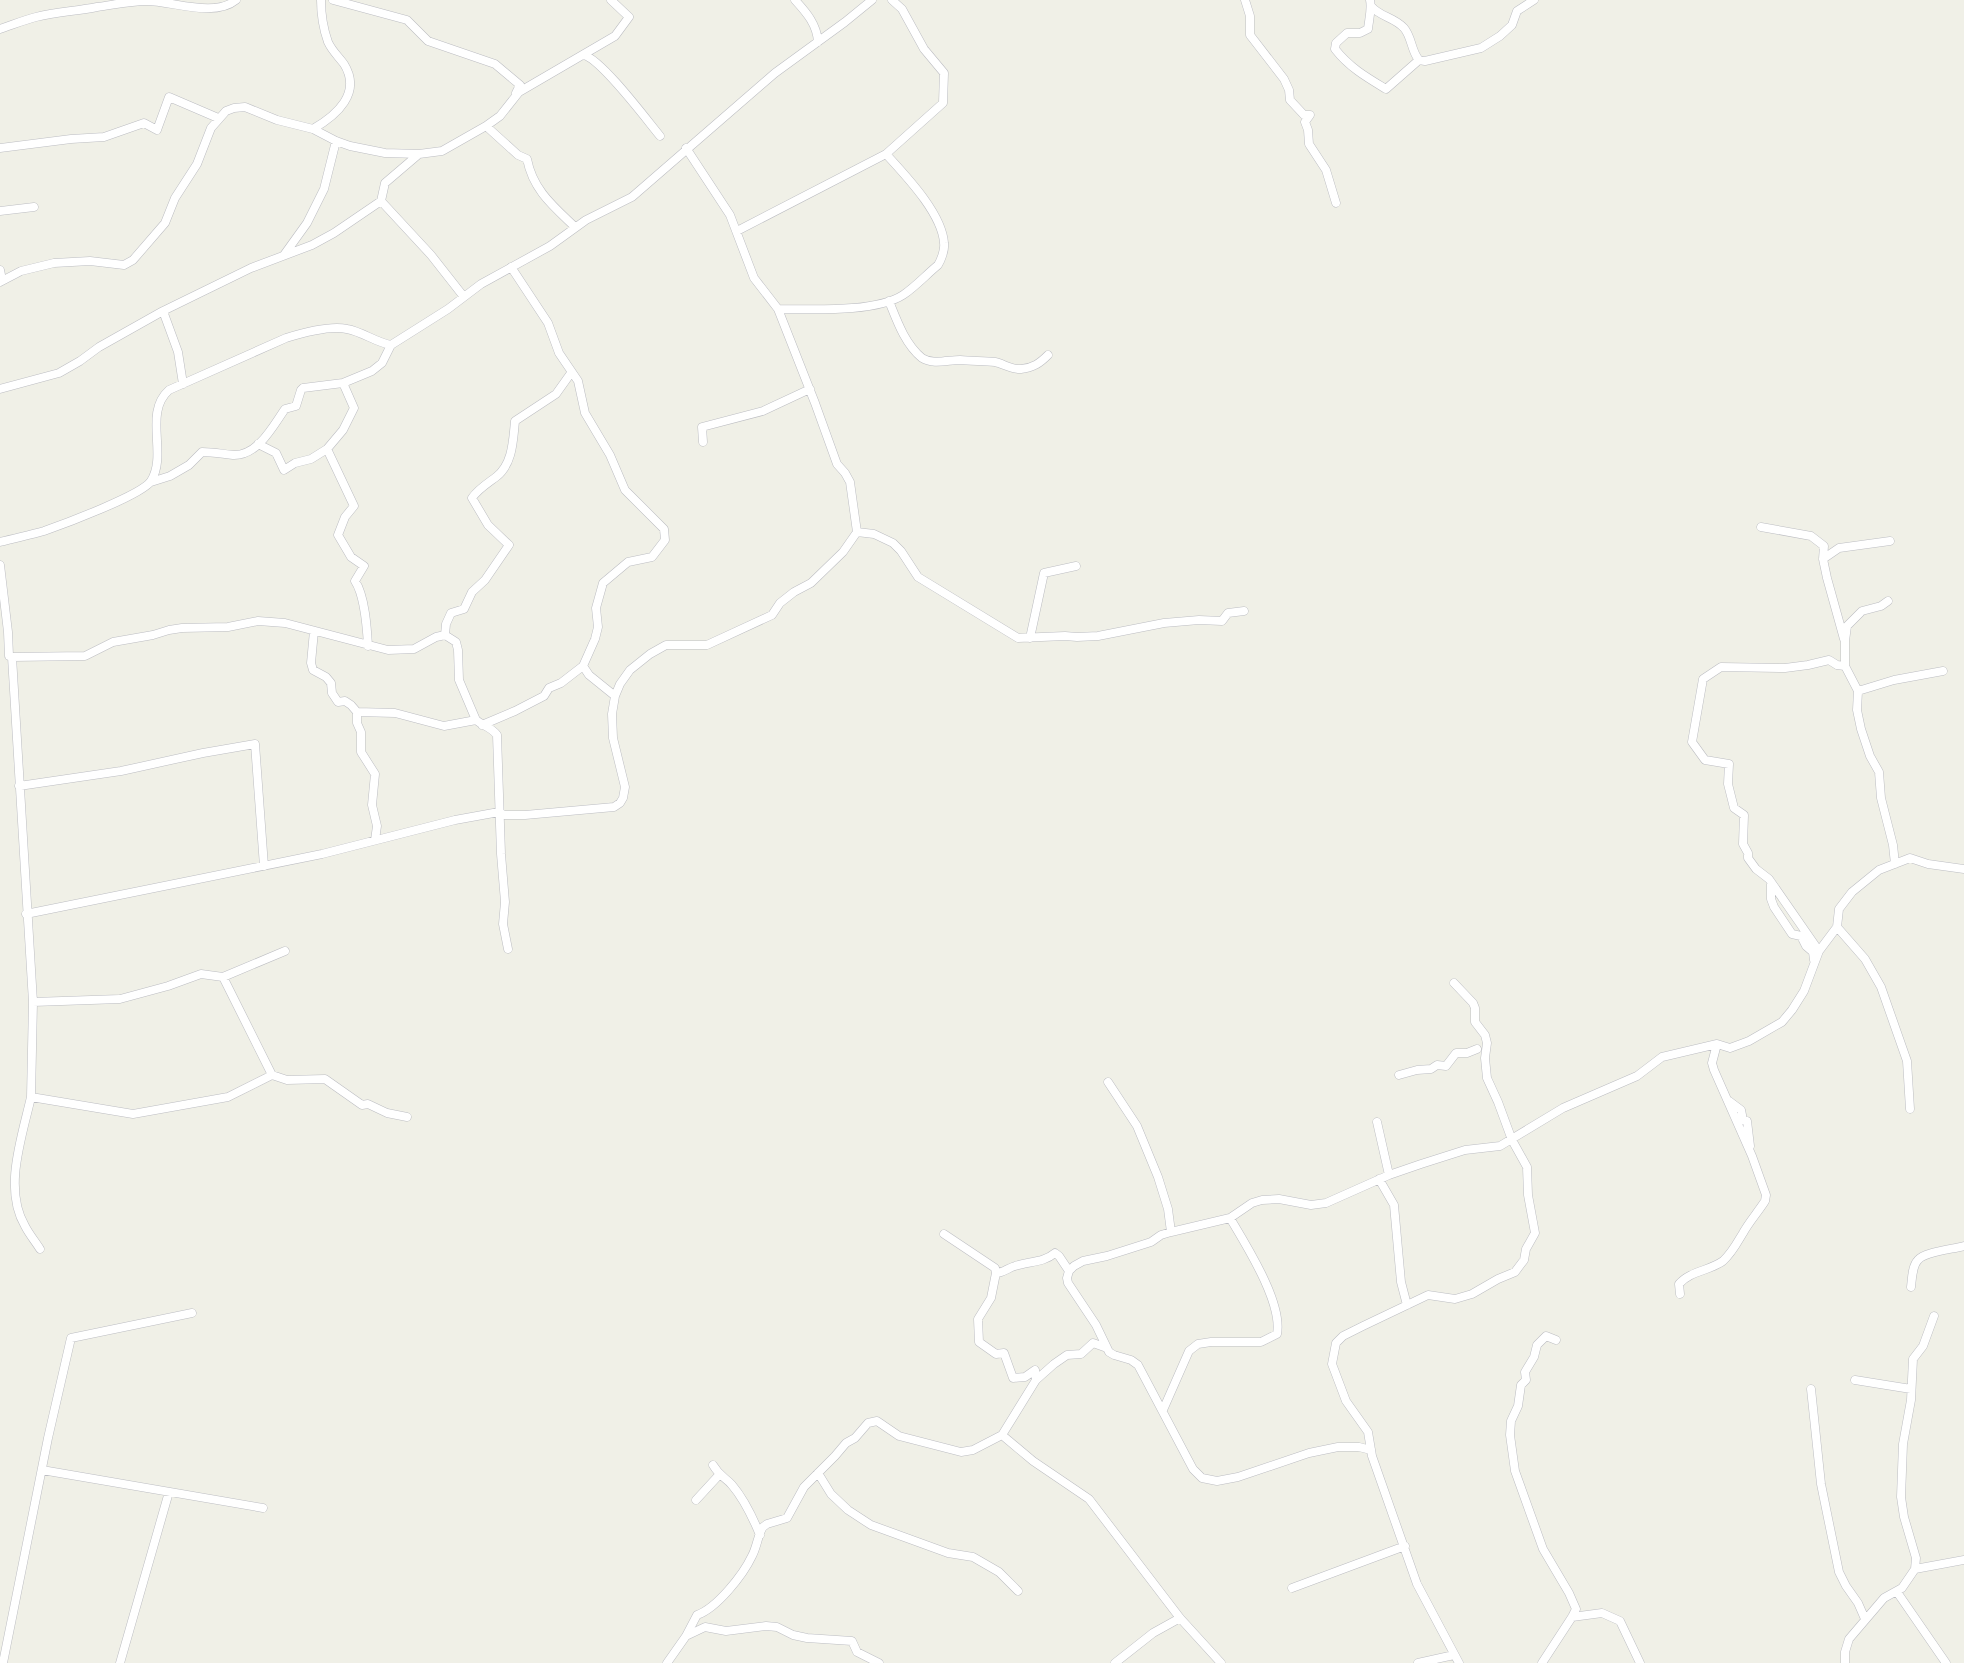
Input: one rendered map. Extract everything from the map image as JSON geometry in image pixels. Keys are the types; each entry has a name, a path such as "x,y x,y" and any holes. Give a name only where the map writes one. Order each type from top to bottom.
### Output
{"street":[{"path":"0,27 37,17 145,1 164,2 190,7 220,7 229,5 236,0"},
{"path":"314,129 333,116 346,103 349,95 349,75 329,43 323,26 322,0"},
{"path":"0,270 1,281 21,271 54,263 90,261 124,265 134,260 165,222 175,198 197,164 211,128 226,111 234,108 245,108 277,120 314,129 336,141 385,153 420,154 442,151 486,126 500,116 520,85 495,64 428,41 407,20 333,0"},
{"path":"514,96 524,88 559,70 574,59 615,36 629,17 611,0"},
{"path":"795,0 814,24 818,32 818,42"},
{"path":"0,542 44,531 94,511 140,490 151,482 170,476 189,464 202,452 235,455 246,452 258,444 285,409 296,406 303,388 343,383 372,371 382,363 391,345 464,297 480,284 550,246 575,227 632,196 775,73 872,0"},
{"path":"736,231 886,154 943,103 944,73 924,49 902,9 892,0"},
{"path":"1246,0 1250,16 1250,35 1284,79 1289,90 1290,100 1304,115 1310,115 1305,122 1310,144 1316,157 1326,170 1336,203"},
{"path":"1371,3 1374,10 1397,21 1405,29 1419,60 1425,62 1482,48 1512,25 1517,11 1534,0"},
{"path":"1371,3 1368,29 1360,33 1347,33 1336,43 1335,48 1343,60 1352,68 1386,89 1419,60"},
{"path":"584,55 588,56 602,68 636,105 660,136"},
{"path":"0,148 104,137 144,122 156,130 169,97 218,118"},
{"path":"486,126 518,155 527,159 530,174 538,189 575,227"},
{"path":"284,256 307,223 324,189 336,141"},
{"path":"26,914 322,854 455,820 499,812 504,815 526,815 614,807 620,803 626,787 613,738 612,722 615,696 620,684 630,670 650,654 666,645 707,645 772,614 780,603 794,592 811,583 843,552 858,532 850,482 837,464 778,309 754,278 736,231 720,199 686,148"},
{"path":"0,389 52,376 163,311 251,268 312,245 334,234 380,201 385,183 420,154"},
{"path":"778,309 810,310 864,307 889,301 902,296 938,265 941,260 944,244 940,228 923,197 886,154"},
{"path":"380,201 431,256 464,297"},
{"path":"0,211 34,207"},
{"path":"357,712 395,713 444,726 479,722 544,696 549,688 561,683 583,666 595,639 598,627 596,608 602,583 628,562 652,557 665,540 664,529 625,490 610,455 585,413 580,387 559,353 548,323 511,267"},
{"path":"889,301 911,346 923,358 934,362 959,360 996,362 1019,369 1032,367 1042,362 1048,355"},
{"path":"163,311 178,352 183,384"},
{"path":"151,482 156,469 157,420 159,404 163,395 183,384 286,338 304,332 346,328 382,344 391,345"},
{"path":"445,636 446,624 451,613 464,609 472,592 485,580 509,545 488,525 472,498 475,493 502,473 509,460 515,421 556,394 571,373"},
{"path":"258,444 276,453 284,470 295,463 311,459 327,449 343,430 354,408 343,383"},
{"path":"703,442 702,427 763,411 810,389"},
{"path":"327,449 354,506 345,517 338,535 351,557 364,566 355,581 366,618 368,646"},
{"path":"1761,527 1811,536 1824,546 1823,559 1826,578 1845,641"},
{"path":"858,532 884,538 900,551 910,567 924,582 1008,634 1018,638 1098,636 1164,623 1199,620 1222,622 1228,613 1244,611"},
{"path":"1823,559 1839,548 1890,541"},
{"path":"0,565 8,632 20,786 32,1002 30,1097 17,1160 15,1184 18,1209 24,1226 40,1249"},
{"path":"1030,638 1044,573 1076,566"},
{"path":"1888,601 1881,606 1862,611 1847,626 1844,666 1858,691 1857,710 1859,720 1870,756 1879,772 1881,798 1893,845 1895,864"},
{"path":"0,656 85,656 113,642 153,635 169,630 228,627 258,621 285,623 388,650 414,649 436,637 445,636 456,642 459,680 479,722 491,728 497,735 499,812 505,902 503,924 508,949"},
{"path":"314,631 311,663 313,670 326,677 331,683 332,693 338,702 345,701 357,712 357,723 361,732 360,747 374,774 372,805 377,826 375,840"},
{"path":"1819,951 1771,881 1752,864 1743,846 1744,814 1734,808 1728,784 1728,764 1705,760 1692,742 1703,679 1721,667 1785,668 1829,660 1837,665 1844,666"},
{"path":"583,666 589,675 615,696"},
{"path":"1858,691 1894,680 1942,671"},
{"path":"20,786 121,771 255,744 264,866"},
{"path":"1371,1450 1359,1447 1338,1446 1238,1477 1218,1481 1202,1478 1193,1469 1138,1365 1131,1360 1114,1355 1107,1348 1096,1325 1071,1288 1067,1278 1069,1272 1074,1266 1083,1261 1107,1256 1151,1242 1160,1235 1230,1218 1252,1203 1262,1200 1279,1199 1311,1205 1326,1203 1388,1175 1465,1150 1495,1147 1512,1140 1563,1108 1637,1076 1662,1057 1717,1044 1730,1048 1749,1041 1782,1022 1804,991 1819,951 1837,926 1838,909 1852,892 1879,870 1910,858 1928,864 1964,869"},
{"path":"1771,881 1771,899 1774,907 1792,934 1801,936 1806,946 1813,952 1814,962"},
{"path":"1837,926 1865,960 1881,988 1907,1061 1910,1109"},
{"path":"32,1002 120,999 168,986 201,974 223,977 285,951"},
{"path":"223,977 272,1075"},
{"path":"1454,983 1471,1000 1475,1008 1475,1022 1482,1029 1487,1043 1485,1068"},
{"path":"1680,1294 1679,1284 1683,1279 1724,1260 1765,1201 1766,1195 1751,1153 1746,1121 1743,1120 1741,1110 1728,1100 1712,1063 1717,1044"},
{"path":"1477,1049 1485,1058"},
{"path":"1459,1663 1417,1584 1371,1450 1368,1432 1346,1401 1332,1364 1336,1343 1343,1336 1428,1295 1455,1299 1472,1294 1498,1279 1515,1272 1524,1260 1526,1250 1535,1233 1528,1195 1527,1167 1512,1140 1477,1049"},
{"path":"1399,1074 1416,1070 1431,1070 1437,1065 1446,1066 1456,1053 1467,1053 1477,1049"},
{"path":"30,1097 133,1114 228,1097 272,1075 287,1080 325,1079 362,1105 368,1104 387,1113 407,1117"},
{"path":"1108,1082 1137,1126 1158,1177 1168,1209 1171,1232"},
{"path":"1377,1122 1388,1175"},
{"path":"1379,1179 1394,1204 1401,1282 1407,1305"},
{"path":"1162,1410 1189,1351 1198,1344 1211,1342 1261,1342 1277,1334 1278,1322 1263,1276 1230,1218"},
{"path":"944,1234 995,1268 996,1274 991,1298 978,1319 979,1342 996,1354 1004,1353 1013,1378 1025,1377 1035,1370 1036,1380"},
{"path":"1912,1287 1913,1270 1918,1260 1926,1255 1964,1246"},
{"path":"996,1274 1014,1266 1046,1260 1055,1253 1069,1272"},
{"path":"3,1663 48,1438 71,1338 192,1312"},
{"path":"1845,1663 1844,1652 1849,1639 1884,1598 1898,1592 1909,1579 1914,1569 1916,1558 1904,1517 1902,1497 1903,1444 1911,1400 1914,1359 1923,1346 1934,1316"},
{"path":"1542,1663 1576,1609 1569,1593 1543,1549 1515,1471 1510,1435 1511,1421 1518,1406 1521,1385 1526,1380 1525,1372 1534,1357 1538,1344 1546,1336 1556,1340"},
{"path":"667,1663 686,1636 697,1615 706,1612 733,1586 752,1557 761,1531 767,1524 786,1518 804,1487 835,1456 846,1442 854,1438 868,1423 877,1421 899,1436 961,1452 973,1450 1002,1435 1036,1380 1063,1357 1071,1354 1081,1354 1091,1344 1107,1348"},
{"path":"1855,1380 1911,1389"},
{"path":"1811,1389 1821,1484 1840,1572 1846,1586 1858,1603 1864,1620"},
{"path":"1002,1435 1033,1461 1088,1499 1180,1618 1221,1663"},
{"path":"713,1465 719,1475 734,1487 761,1535"},
{"path":"42,1470 264,1508"},
{"path":"818,1473 831,1494 848,1510 871,1524 948,1553 973,1557 999,1572 1018,1590"},
{"path":"696,1500 719,1475"},
{"path":"120,1663 169,1492"},
{"path":"1292,1588 1404,1546"},
{"path":"1914,1569 1964,1560"},
{"path":"1898,1592 1946,1663"},
{"path":"1572,1617 1602,1613 1620,1621 1640,1663"},
{"path":"697,1615 706,1627"},
{"path":"1115,1663 1153,1633 1180,1618"},
{"path":"686,1636 706,1627 726,1631 749,1627 777,1627 793,1635 807,1638 852,1641 857,1652 879,1663"},
{"path":"1418,1663 1454,1655"}]}
